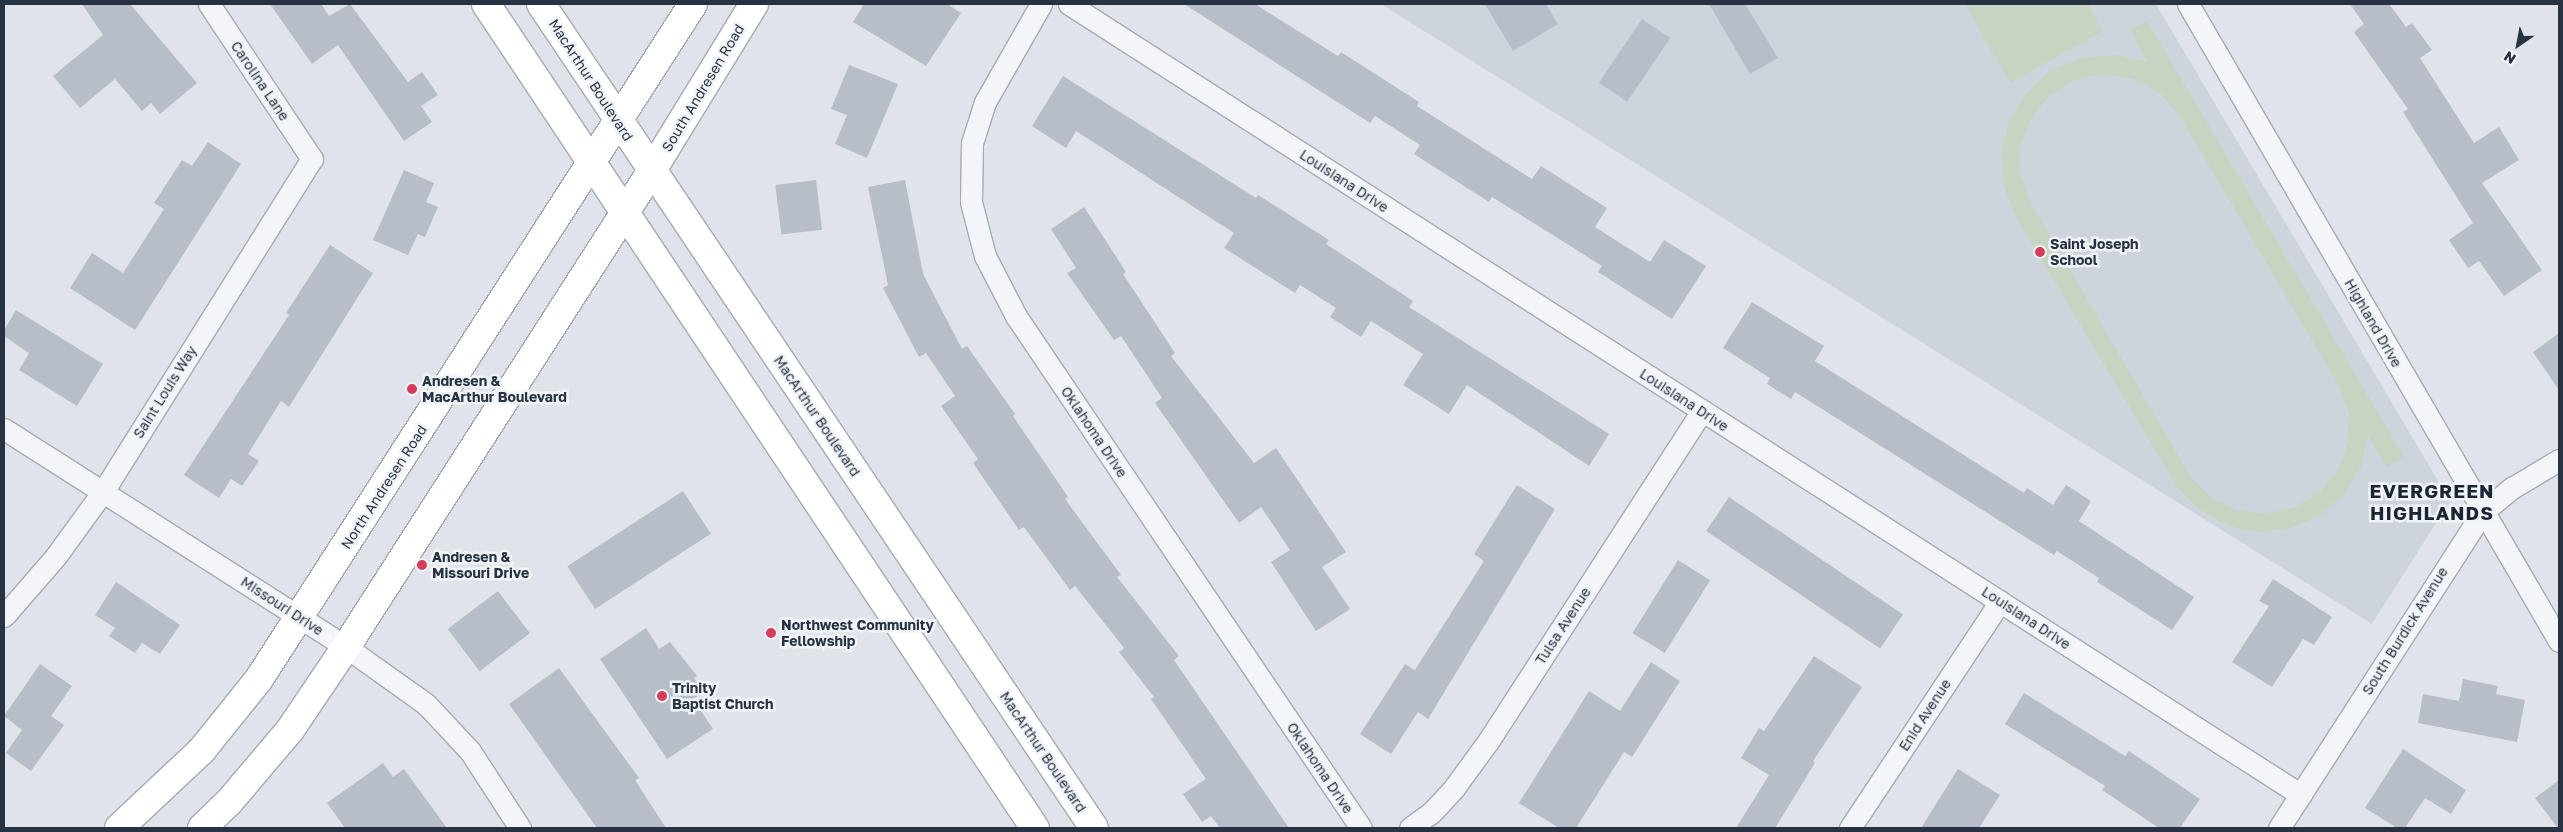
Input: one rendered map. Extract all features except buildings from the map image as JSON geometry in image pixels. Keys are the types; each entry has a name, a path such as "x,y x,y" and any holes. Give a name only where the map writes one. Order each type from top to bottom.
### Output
{"street":[{"name":"Carolina Lane","path":"209,4 312,159"},
{"path":"486,4 1035,828"},
{"name":"MacArthur Boulevard","path":"541,4 651,172 1094,828"},
{"path":"619,122 693,4"},
{"name":"South Andresen Road","path":"651,172 754,4"},
{"name":"Oklahoma Drive","path":"1041,4 985,102 972,143 971,202 985,256 1016,316 1361,828"},
{"name":"Louisiana Drive","path":"1069,4 2300,794"},
{"name":"Highland Drive","path":"2188,4 2559,641"},
{"name":"North Andresen Road","path":"119,828 202,750 259,679 301,618 619,122"},
{"name":"Saint Louis Way","path":"4,616 56,556 104,490 312,159"},
{"path":"202,828 229,802 290,730 346,647 651,172"},
{"name":"Tulsa Avenue","path":"1410,828 1431,813 1454,788 1489,740 1702,411"},
{"name":"Missouri Drive","path":"4,429 104,490 346,647 426,704 470,751 520,828"},
{"name":"South Burdick Avenue","path":"2278,828 2454,553 2483,512 2512,488 2559,460"},
{"name":"Enid Avenue","path":"1850,828 2000,601"}],"shaded area":[{"name":"Saint Joseph School","path":"1381,4 2156,4 2450,501 2372,624"}],"green space":[{"path":"1965,4 2088,4 2103,31 2010,83"},
{"path":"2147,21 2404,457 2387,467 2368,435 2361,466 2345,493 2321,515 2291,528 2260,532 2229,526 2200,510 2178,488 2016,217 2004,186 2002,152 2009,120 2027,92 2052,70 2083,58 2116,55 2148,62 2130,30","holes":["2105,74 2134,79 2160,93 2180,116 2339,386 2349,413 2348,442 2338,470 2320,492 2295,507 2266,514 2237,510 2211,497 2190,476 2031,203 2020,175 2020,146 2031,118 2050,95 2075,80"]}],"place":[{"name":"Saint Joseph School","path":"2040,252"},
{"name":"Andresen & MacArthur Boulevard","path":"412,389"},
{"name":"Andresen & Missouri Drive","path":"422,565"},
{"name":"Northwest Community Fellowship","path":"771,633"},
{"name":"Trinity Baptist Church","path":"662,696"}],"district":[{"name":"EVERGREEN HIGHLANDS","path":"2432,502"}]}
